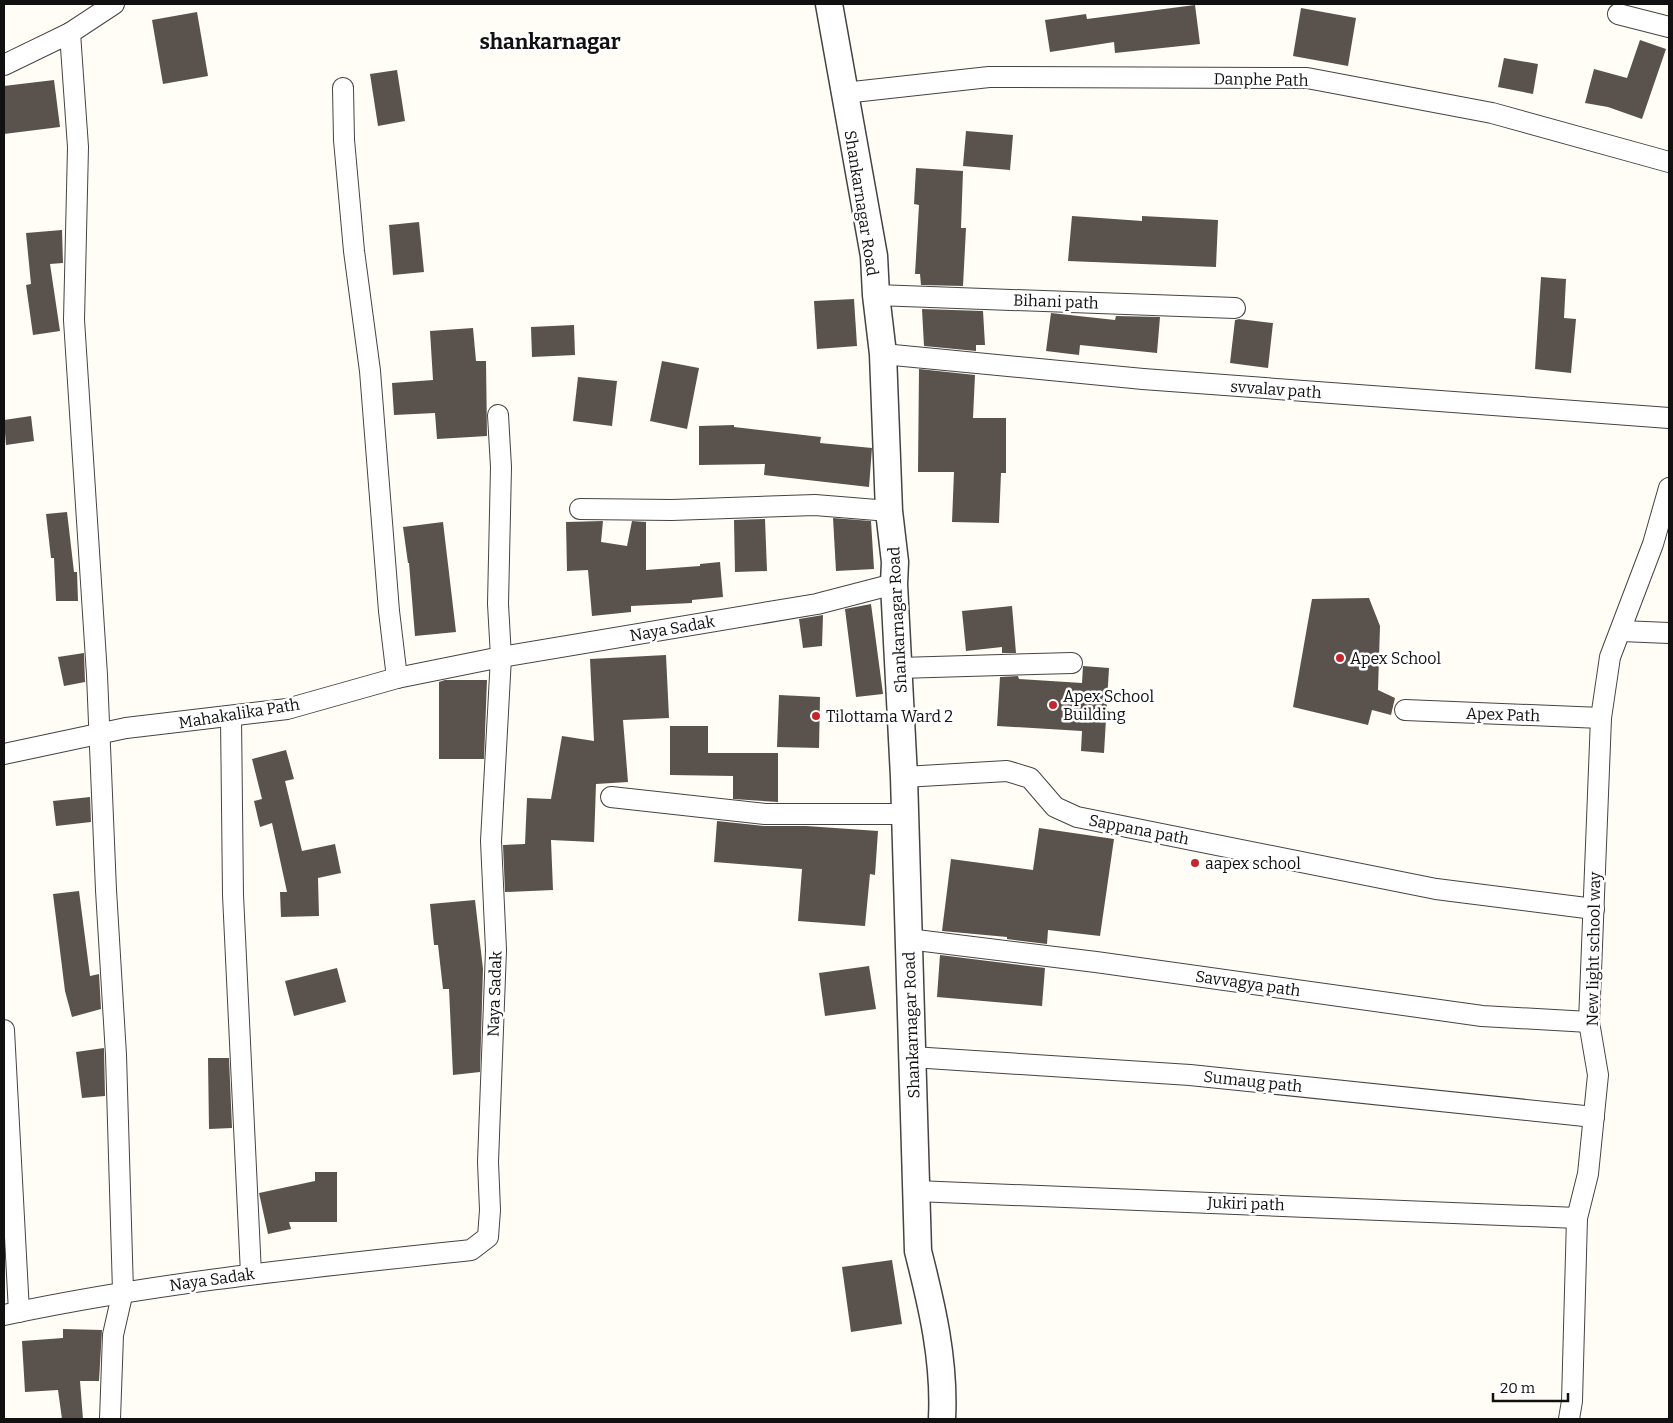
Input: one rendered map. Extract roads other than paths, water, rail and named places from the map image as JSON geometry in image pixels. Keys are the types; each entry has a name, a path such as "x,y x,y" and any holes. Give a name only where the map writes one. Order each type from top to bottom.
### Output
{"street":[{"path":"4,65 70,33 114,4"},
{"name":"Shankarnagar Road","path":"829,4 874,256 876,295 883,354 889,511 896,562 894,584 904,777 918,1250 936,1323 943,1396 942,1419"},
{"path":"1618,14 1669,27"},
{"path":"70,33 78,147 74,320 100,735 106,890 116,1055 122,1291 113,1335 110,1419"},
{"name":"Danphe Path","path":"844,93 989,77 1307,78 1492,113 1669,162"},
{"path":"343,88 344,140 353,242 370,370 389,611 397,678"},
{"name":"Bihani path","path":"876,295 1235,308"},
{"name":"svvalav path","path":"883,354 1144,379 1669,418"},
{"path":"498,414 501,467 498,604 501,657"},
{"name":"New light school way","path":"1570,1419 1576,1218 1588,1174 1598,1075 1589,1022 1601,718 1610,657 1653,544 1669,488"},
{"path":"580,509 672,510 815,505 889,511"},
{"name":"Naya Sadak","path":"11,1314 122,1291 251,1274 471,1250 488,1237 490,1210 488,1162 496,950 491,841 501,657 817,604 894,584"},
{"path":"1621,631 1669,633"},
{"name":"Mahakalika Path","path":"4,754 126,728 231,717 286,708 397,678 501,657"},
{"path":"899,668 1072,663"},
{"name":"Apex Path","path":"1405,710 1601,718"},
{"path":"231,717 233,895 251,1274"},
{"name":"Sappana path","path":"904,777 1007,771 1030,778 1055,807 1077,817 1436,889 1594,909"},
{"path":"611,797 765,814 905,814"},
{"name":"Savvagya path","path":"908,939 1096,962 1482,1016 1589,1022"},
{"path":"4,1030 11,1314"},
{"name":"Sumaug path","path":"912,1056 1190,1075 1594,1116"},
{"name":"Jukiri path","path":"916,1191 1576,1218"}],"place":[{"name":"Apex School","path":"1340,658"},
{"name":"Apex School Building","path":"1053,705"},
{"name":"Tilottama Ward 2","path":"816,716"},
{"name":"aapex school","path":"1195,863"}],"district":[{"name":"shankarnagar","path":"550,42"}]}
